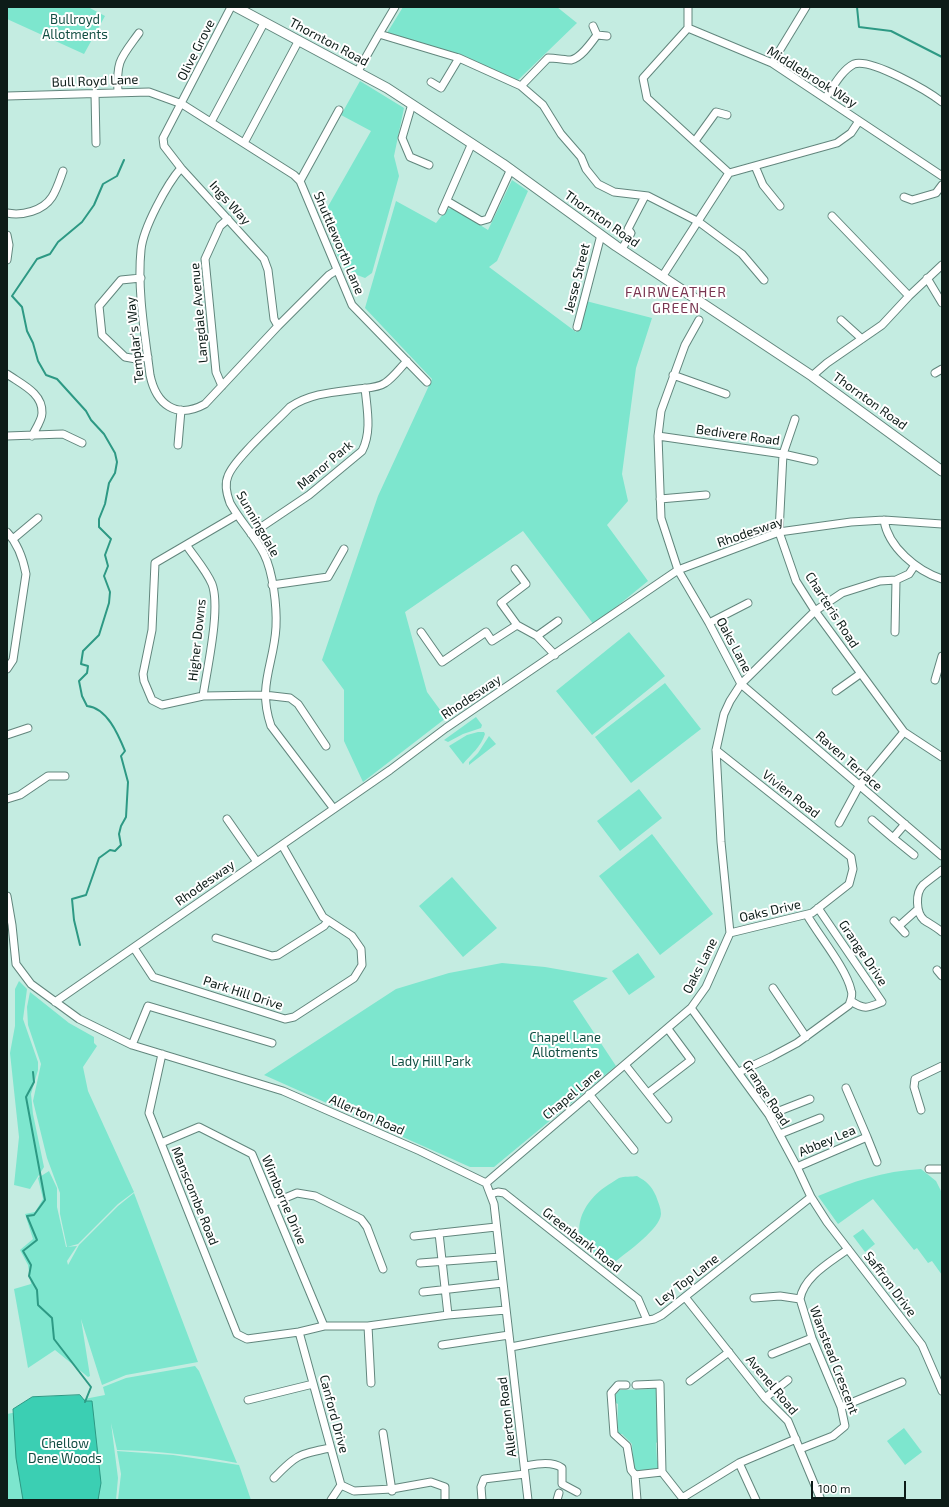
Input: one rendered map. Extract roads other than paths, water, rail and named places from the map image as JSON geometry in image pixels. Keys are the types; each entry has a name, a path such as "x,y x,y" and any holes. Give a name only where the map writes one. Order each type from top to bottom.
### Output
{"main road":[{"name":"Thornton Road","path":"236,7 358,71 472,143 511,169 601,235 662,277 812,376 942,470"}],"street":[{"name":"Olive Grove","path":"182,104 231,7"},
{"path":"358,71 395,7"},
{"path":"688,7 688,28 644,78 647,98 729,174"},
{"path":"772,63 806,7"},
{"path":"211,122 264,23"},
{"path":"593,26 596,35"},
{"name":"Middlebrook Way","path":"688,28 772,63 942,176"},
{"path":"118,92 117,71 119,61 139,33"},
{"path":"379,34 459,58 521,86 543,105 561,134 580,157 586,169 598,184 614,192 645,196 699,222 742,254 764,280"},
{"path":"596,35 607,36"},
{"path":"521,86 548,58 571,60 578,57 596,35"},
{"path":"244,143 299,40"},
{"path":"431,82 441,88 459,58"},
{"path":"826,98 842,75 854,65 863,63 892,73 931,94 942,102"},
{"name":"Bull Royd Lane","path":"7,96 149,92 182,104"},
{"path":"95,93 96,143"},
{"name":"Shuttleworth Lane","path":"182,104 294,175 300,181 352,305 427,382"},
{"name":"Ings Way","path":"182,104 163,141 164,146 181,168 264,259 268,270 274,319 278,326"},
{"path":"412,104 402,138 410,157 429,165"},
{"name":"Shuttleworth Lane","path":"300,181 339,110"},
{"path":"695,141 716,112 728,115"},
{"path":"662,277 729,174 837,143 851,133 859,121"},
{"path":"442,211 472,143"},
{"path":"755,166 763,185 780,206"},
{"name":"Templar's Way","path":"180,410 168,406 160,400 153,388 148,357 141,278 141,249 144,236 171,180 181,168"},
{"path":"446,201 481,221 488,219 511,169"},
{"path":"7,213 17,215 39,209 52,198 63,171"},
{"path":"904,197 912,200 936,193 942,185"},
{"path":"622,249 630,233 628,229 645,196"},
{"path":"832,216 909,296"},
{"name":"Langdale Avenue","path":"222,386 216,372 205,259 220,226 228,219"},
{"path":"7,235 9,245 7,260"},
{"name":"Jesse Street","path":"577,328 601,235"},
{"path":"812,376 827,363 882,326 909,296 942,266"},
{"path":"178,445 180,410 197,408 205,404 278,326 329,275 337,270"},
{"path":"141,278 121,280 101,303 99,309 104,339 126,358 136,359 148,357"},
{"path":"928,278 942,303"},
{"name":"Oaks Lane","path":"692,1008 706,987 730,933 721,842 716,750 724,714 741,684 709,623 678,570 661,518 658,436 661,411 685,345 699,320"},
{"path":"841,320 862,339"},
{"name":"Sunningdale","path":"334,809 271,726 266,711 264,695 276,628 272,585 267,561 251,534 237,515 227,494 227,476 237,461 290,407 306,397 379,386 387,382 406,360"},
{"path":"935,373 942,369"},
{"path":"7,374 37,396 41,405 42,414 32,436"},
{"path":"673,375 726,394"},
{"name":"Manor Park","path":"251,534 309,495 362,451 366,444 368,432 365,388"},
{"name":"Charteris Road","path":"796,419 782,454 779,532 796,581 815,611 860,674 904,732 942,757"},
{"path":"7,436 63,434 82,444"},
{"name":"Bedivere Road","path":"658,436 782,454 814,461"},
{"path":"660,499 706,495"},
{"path":"237,515 155,564 152,630 143,674 144,681 152,700 162,705 203,696 264,695 290,698 298,704 326,746"},
{"path":"13,539 38,518"},
{"path":"884,520 886,532 902,554 915,565 933,576 942,579"},
{"name":"Rhodesway","path":"55,1002 334,809 435,736 678,570 779,532 851,522 884,520 942,524"},
{"path":"7,532 13,539 24,561 26,574 12,660 7,669"},
{"name":"Higher Downs","path":"187,546 208,576 215,597 203,696"},
{"path":"272,585 328,577 344,549"},
{"path":"741,684 815,611 842,593 880,581 896,580 909,574 915,565"},
{"path":"515,569 526,584 501,603 517,625 538,636 555,655"},
{"path":"895,632 896,580"},
{"path":"709,623 748,604"},
{"path":"538,636 558,621"},
{"path":"421,632 442,662 486,632 492,642 517,625"},
{"path":"936,680 942,656"},
{"path":"836,691 860,674"},
{"name":"Raven Terrace","path":"741,684 942,856"},
{"path":"7,735 28,728"},
{"path":"839,824 859,786 904,732"},
{"name":"Vivien Road","path":"716,750 851,857"},
{"path":"7,799 20,794 48,776 65,776"},
{"path":"227,819 257,862"},
{"path":"872,820 914,855"},
{"path":"893,838 905,824"},
{"name":"Park Hill Drive","path":"134,948 153,977 285,1018 294,1017 354,978 362,965 361,949 352,936 323,917 282,845"},
{"name":"Oaks Drive","path":"730,933 812,914 849,884 853,869 851,857"},
{"path":"942,870 922,886 919,893 918,909 919,914 924,920 942,932"},
{"path":"7,896 16,964 7,962"},
{"name":"Grange Drive","path":"807,915 847,978 852,991 851,1001 858,1006 869,1008 882,1002 818,908"},
{"path":"905,933 896,924 918,909"},
{"path":"216,938 272,956 278,955 324,926 328,921"},
{"name":"Allerton Road","path":"16,964 31,984 79,1019 132,1045 283,1091 420,1151 486,1183 491,1194 500,1257 528,1500"},
{"path":"937,970 942,976"},
{"path":"773,988 806,1037"},
{"path":"739,1072 771,1058 806,1037 849,1005 851,1001"},
{"path":"132,1045 148,1006 272,1044"},
{"name":"Chapel Lane","path":"486,1183 589,1094 626,1066 692,1008"},
{"name":"Grange Road","path":"692,1008 769,1115 797,1167 811,1197"},
{"path":"648,1093 691,1060 668,1029"},
{"name":"Manscombe Road","path":"162,1054 149,1113 237,1334 247,1339 299,1332"},
{"path":"626,1066 668,1119"},
{"path":"921,1110 914,1087 915,1079 942,1066"},
{"name":"Abbey Lea","path":"846,1088 877,1162"},
{"path":"589,1094 634,1150"},
{"path":"769,1115 810,1099"},
{"path":"780,1134 820,1118"},
{"name":"Wimborne Drive","path":"161,1143 199,1127 252,1154 324,1326"},
{"name":"Abbey Lea","path":"797,1167 867,1137"},
{"path":"930,1169 942,1169"},
{"path":"273,1203 297,1193 315,1196 361,1220 367,1227 383,1269"},
{"name":"Greenbank Road","path":"491,1194 504,1193 638,1299 647,1320"},
{"name":"Saffron Drive","path":"811,1197 827,1222 922,1345 940,1379 942,1391"},
{"name":"Ley Top Lane","path":"511,1347 647,1320 662,1315 811,1197"},
{"path":"414,1236 496,1227"},
{"path":"439,1233 448,1315"},
{"name":"Wanstead Crescent","path":"800,1449 833,1436 842,1429 845,1422 842,1407 812,1338 800,1299 801,1293 807,1282 848,1249"},
{"path":"420,1263 500,1257"},
{"path":"423,1292 503,1283"},
{"path":"754,1298 780,1296 800,1299"},
{"name":"Avenel Road","path":"685,1297 765,1398 788,1421 821,1500"},
{"path":"299,1332 324,1326 368,1326 448,1315 506,1310"},
{"path":"368,1326 371,1383"},
{"name":"Canford Drive","path":"299,1332 341,1485"},
{"path":"442,1346 509,1335"},
{"path":"772,1354 812,1338"},
{"path":"690,1381 729,1352"},
{"path":"765,1398 788,1380"},
{"path":"842,1407 902,1382"},
{"path":"248,1400 313,1384"},
{"path":"636,1385 660,1384 662,1472 683,1499 739,1463 796,1439"},
{"path":"626,1385 618,1385 611,1393 614,1434 627,1446 631,1470 635,1475 637,1500"},
{"path":"383,1433 392,1490"},
{"path":"274,1478 290,1461 302,1454 330,1448"},
{"path":"525,1466 547,1463 561,1467 562,1484 578,1492"},
{"path":"739,1463 756,1500"},
{"path":"635,1475 662,1472"},
{"path":"482,1500 481,1487 484,1479 525,1474"},
{"path":"330,1500 341,1485 354,1491 392,1490 431,1482 445,1487 444,1500"}],"waterway":[{"path":"857,7 859,27 891,31 942,57"},
{"path":"80,945 74,920 72,899 86,895 99,858 110,850 115,851 121,845 119,834 126,817 128,782 121,756 125,751 119,737 106,717 100,711 87,706 82,696 79,681 87,673 88,666 81,664 83,651 99,635 109,603 110,592 104,576 108,566 105,555 111,539 99,527 99,519 105,504 109,483 115,473 117,462 115,453 104,434 91,420 86,411 57,379 46,375 38,361 33,343 27,331 22,307 12,296 37,259 50,254 58,242 82,222 94,205 103,184 117,176 124,160"},
{"path":"33,1072 34,1082 26,1097 45,1200 34,1215 27,1216 37,1240 23,1251 31,1265 29,1276 37,1290 38,1305 52,1318 54,1339 91,1387 85,1402"}],"district":[{"name":"FAIRWEATHER GREEN","path":"676,300"}],"park label":[{"name":"Bullroyd Allotments","path":"75,28"},
{"name":"Chapel Lane Allotments","path":"565,1046"},
{"name":"Lady Hill Park","path":"431,1062"},
{"name":"Chellow Dene Woods","path":"65,1452"}]}
